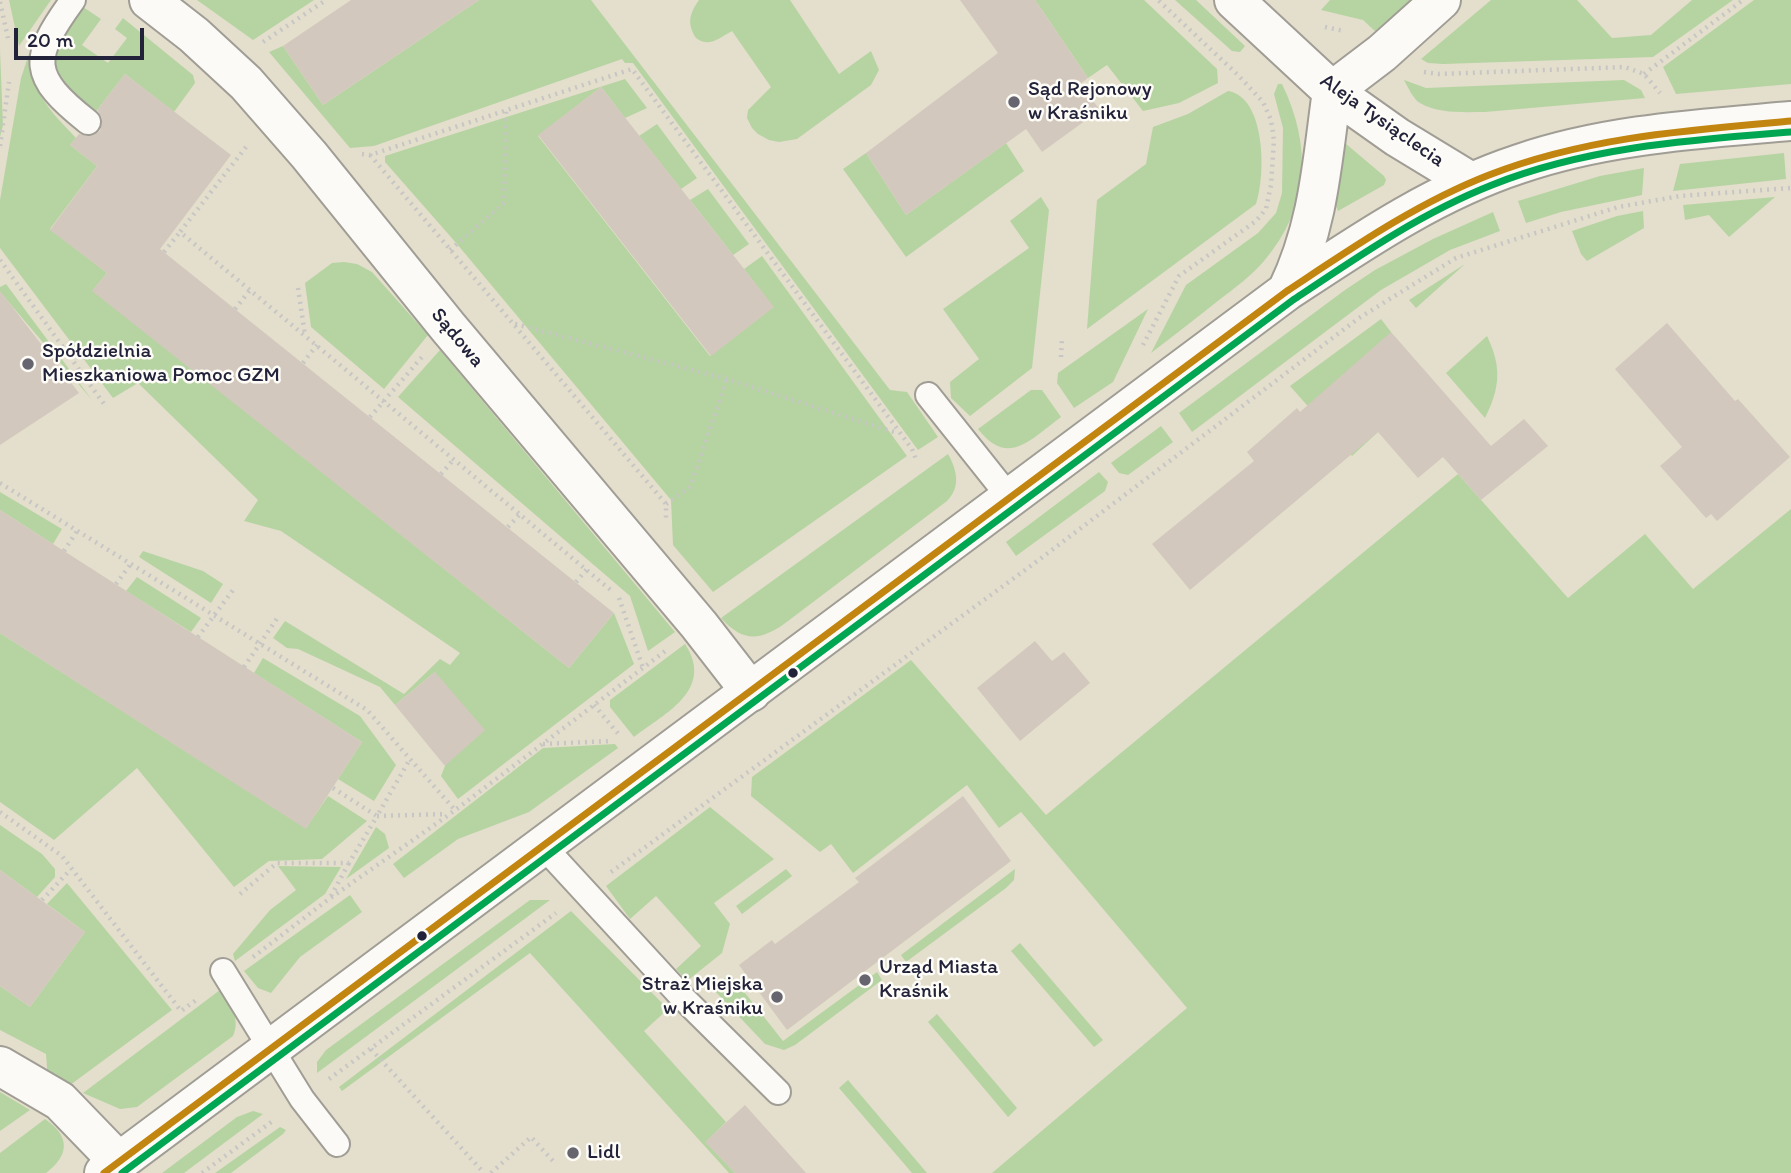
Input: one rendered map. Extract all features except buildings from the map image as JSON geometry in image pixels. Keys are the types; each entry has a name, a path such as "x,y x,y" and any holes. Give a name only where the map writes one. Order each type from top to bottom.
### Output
{"street":[{"name":"Sądowa","path":"149,0 194,35 246,83 309,155 448,327 699,625 751,692"},
{"name":"Aleja Tysiąclecia","path":"1234,0 1332,91 1397,137 1471,181"},
{"path":"1287,291 1314,220 1324,167 1332,91 1382,53 1441,0"},
{"path":"0,1066 60,1101 112,1168 1287,291 1399,218 1471,181 1565,150 1694,130 1791,121"}],"lane":[{"path":"74,0 48,36 43,69 49,86 61,100 88,122"},
{"path":"928,395 1010,498"},
{"path":"543,846 683,998 778,1092"},
{"path":"225,974 302,1099 337,1144"}],"path":[{"path":"253,49 326,0"},
{"path":"1138,354 1179,276 1256,221 1266,209 1271,185 1274,140 1271,120 1263,102 1158,0"},
{"path":"1644,74 1743,0"},
{"path":"1314,27 1325,26 1361,35 1405,68 1439,74 1625,66 1644,74 1694,130"},
{"path":"666,526 666,504 370,155 632,69 912,449 917,462"},
{"path":"450,250 504,203 506,111"},
{"path":"164,252 249,143"},
{"path":"202,1173 708,799 1042,557 1359,318 1456,258 1618,207 1680,196 1791,188"},
{"path":"180,232 620,599 643,668"},
{"path":"0,260 104,404"},
{"path":"299,288 306,336"},
{"path":"235,309 250,290"},
{"path":"514,324 727,379 899,434"},
{"path":"370,417 448,327"},
{"path":"1062,338 1062,356"},
{"path":"303,363 317,345"},
{"path":"666,504 690,487 727,379"},
{"path":"441,474 454,459"},
{"path":"0,483 367,710 455,810"},
{"path":"508,527 520,514"},
{"path":"64,551 77,531"},
{"path":"116,584 130,565"},
{"path":"576,582 587,569"},
{"path":"198,637 233,590"},
{"path":"244,667 278,617"},
{"path":"0,813 62,856 181,1011 225,974 450,814 699,625"},
{"path":"542,744 624,740 594,705"},
{"path":"329,899 410,759"},
{"path":"333,788 377,816 450,814"},
{"path":"240,894 277,863 349,863"},
{"path":"41,900 71,869"},
{"path":"371,1049 484,1173"},
{"path":"491,1173 531,1137 554,1162"}],"green space":[{"path":"9,0 51,0 19,46"},
{"path":"197,0 314,0 253,40"},
{"path":"479,0 591,0 890,390 907,392 938,437 918,450 633,63 625,63 622,59 374,146 350,148 269,52 283,46 323,105"},
{"path":"699,0 790,0 839,74 871,51 879,70 871,85 797,139 779,142 769,140 752,128 747,118 748,110 771,87 732,31 710,42 696,38 690,19"},
{"path":"1035,0 1144,0 1217,69 1218,83 1179,103 1143,111 1107,65 1088,78"},
{"path":"1175,0 1196,0 1245,46 1240,52 1232,51"},
{"path":"1330,0 1416,0 1377,33 1363,20 1321,10"},
{"path":"1491,0 1577,0 1612,38 1651,35 1692,0 1733,0 1653,57 1443,64 1428,63 1421,59"},
{"path":"1754,0 1791,0 1791,84 1676,94 1663,67"},
{"path":"83,7 101,19 82,45 108,63 127,38 115,29 123,18 193,75 195,83 174,112 125,74 94,114 68,90 56,72 55,50 65,30"},
{"path":"0,49 3,125 0,137"},
{"path":"29,54 35,81 44,100 76,138 70,145 97,166 50,229 107,273 93,290 569,668 614,613 634,664 458,799 441,776 445,766 435,672 395,705 380,687 298,649 287,648 273,638 285,621 404,694 440,659 450,665 460,653 281,531 244,521 258,500 138,383 113,398 0,248 0,200 21,78"},
{"path":"625,79 647,108 625,118 601,87 538,136 710,356 773,307 744,269 762,256 907,456 713,592 673,545 671,500 385,162 385,156"},
{"path":"1404,80 1426,88 1624,80 1641,90 1645,98 1485,112 1452,112 1420,103"},
{"path":"1278,84 1282,84 1292,107 1302,153 1298,198 1290,219 1279,240 1254,272 1151,353 1186,285 1258,233 1276,213 1282,193 1283,128 1274,94"},
{"path":"1228,91 1241,96 1250,107 1256,122 1262,158 1256,204 1087,329 1097,200 1146,164 1153,127 1188,114"},
{"path":"657,124 697,178 681,189 639,136"},
{"path":"1006,143 1024,171 906,257 843,169 866,153 906,215"},
{"path":"1345,143 1386,180 1384,185 1338,211 1336,206"},
{"path":"1784,153 1786,179 1673,191 1680,164"},
{"path":"1644,168 1642,195 1561,212 1526,223 1518,201 1600,176"},
{"path":"708,189 749,244 733,255 690,200"},
{"path":"1041,197 1049,210 1032,368 970,416 951,398 950,382 979,359 943,309 1029,248 1010,221"},
{"path":"1775,197 1729,237 1709,215 1685,220 1683,205"},
{"path":"1643,211 1644,228 1587,261 1581,254 1572,231 1617,216"},
{"path":"1493,212 1500,231 1450,250 1381,290 1192,432 1179,413 1345,290 1375,270 1433,239"},
{"path":"332,263 357,264 372,272 428,335 384,389 311,327 305,283"},
{"path":"1465,264 1416,308 1409,300"},
{"path":"6,284 92,400 0,292 0,287"},
{"path":"1148,309 1113,382 1074,408 1057,383 1058,373"},
{"path":"1381,319 1391,332 1378,432 1352,456 1290,386"},
{"path":"1487,336 1495,358 1497,377 1494,397 1485,418 1446,373"},
{"path":"440,350 675,632 648,651 630,596 398,397"},
{"path":"1031,390 1042,390 1061,417 1020,446 999,447 989,441 978,429"},
{"path":"1161,426 1173,442 1128,475 1119,473 1111,463"},
{"path":"948,454 954,466 956,484 947,501 784,624 766,634 751,636 736,631 721,618"},
{"path":"1099,472 1108,482 1105,491 1016,556 1006,542"},
{"path":"1458,474 1568,598 1645,534 1693,589 1791,509 1791,1173 992,1173 1187,1008 1021,812 999,828 967,785 853,873 831,844 820,852 751,796 752,777 911,660 1046,815"},
{"path":"0,492 62,529 53,544 0,510"},
{"path":"143,551 203,571 223,584 211,603 139,557"},
{"path":"137,577 201,618 191,632 126,591"},
{"path":"0,633 306,828 328,796 367,821 322,859 269,861 234,887 137,768 54,840 0,802"},
{"path":"685,644 693,660 694,675 690,687 672,709 634,737 610,707 610,700"},
{"path":"263,658 360,716 396,765 374,801 338,779 362,742 254,673"},
{"path":"615,744 618,748 529,812 458,839 404,878 393,864 543,748"},
{"path":"710,807 774,859 714,903 730,924 722,953 687,981 676,969 701,946 656,896 630,919 606,886"},
{"path":"0,825 42,854 55,869 55,877 37,897 0,870"},
{"path":"376,827 385,834 389,848 346,879"},
{"path":"278,866 341,867 325,894 235,961 233,954 270,910 296,890"},
{"path":"786,869 792,876 742,914 736,906"},
{"path":"1015,869 1014,880 1006,888 906,962 901,955"},
{"path":"67,883 172,1010 66,1088 48,1080 46,1054 0,1030 0,986 30,1007 85,932 47,904"},
{"path":"350,895 362,912 300,957 271,993 258,988 244,971"},
{"path":"530,900 550,900 317,1073 317,1062 326,1050"},
{"path":"571,911 668,1009 644,1031 726,1122 706,1142 735,1173 729,1173 530,953 342,1091 339,1087"},
{"path":"1020,943 1103,1040 1094,1047 1011,951"},
{"path":"877,972 882,980 795,1045 784,1050 765,1044 712,988 730,974 783,1041"},
{"path":"220,990 235,1017 233,1036 137,1107 120,1109 83,1093"},
{"path":"937,1014 1017,1108 1008,1117 928,1022"},
{"path":"848,1080 927,1173 912,1173 839,1088"},
{"path":"0,1092 30,1110 0,1131"},
{"path":"253,1111 263,1114 184,1173 162,1173 237,1117"},
{"path":"45,1119 63,1139 63,1152 54,1166 46,1173 0,1173 0,1153"},
{"path":"280,1127 286,1130 283,1134 231,1173 215,1173"}],"transit line":[{"path":"104,1173 1287,291 1360,243 1462,186 1526,162 1638,137 1791,121"},
{"path":"122,1173 1293,300 1365,252 1466,196 1528,172 1639,147 1791,132"}],"place":[{"name":"Sąd Rejonowy w Kraśniku","path":"1014,102"},
{"name":"Spółdzielnia Mieszkaniowa Pomoc GZM","path":"28,364"},
{"name":"Urząd Miasta Kraśnik","path":"865,980"},
{"name":"Straż Miejska w Kraśniku","path":"777,997"},
{"name":"Lidl","path":"573,1153"}]}
